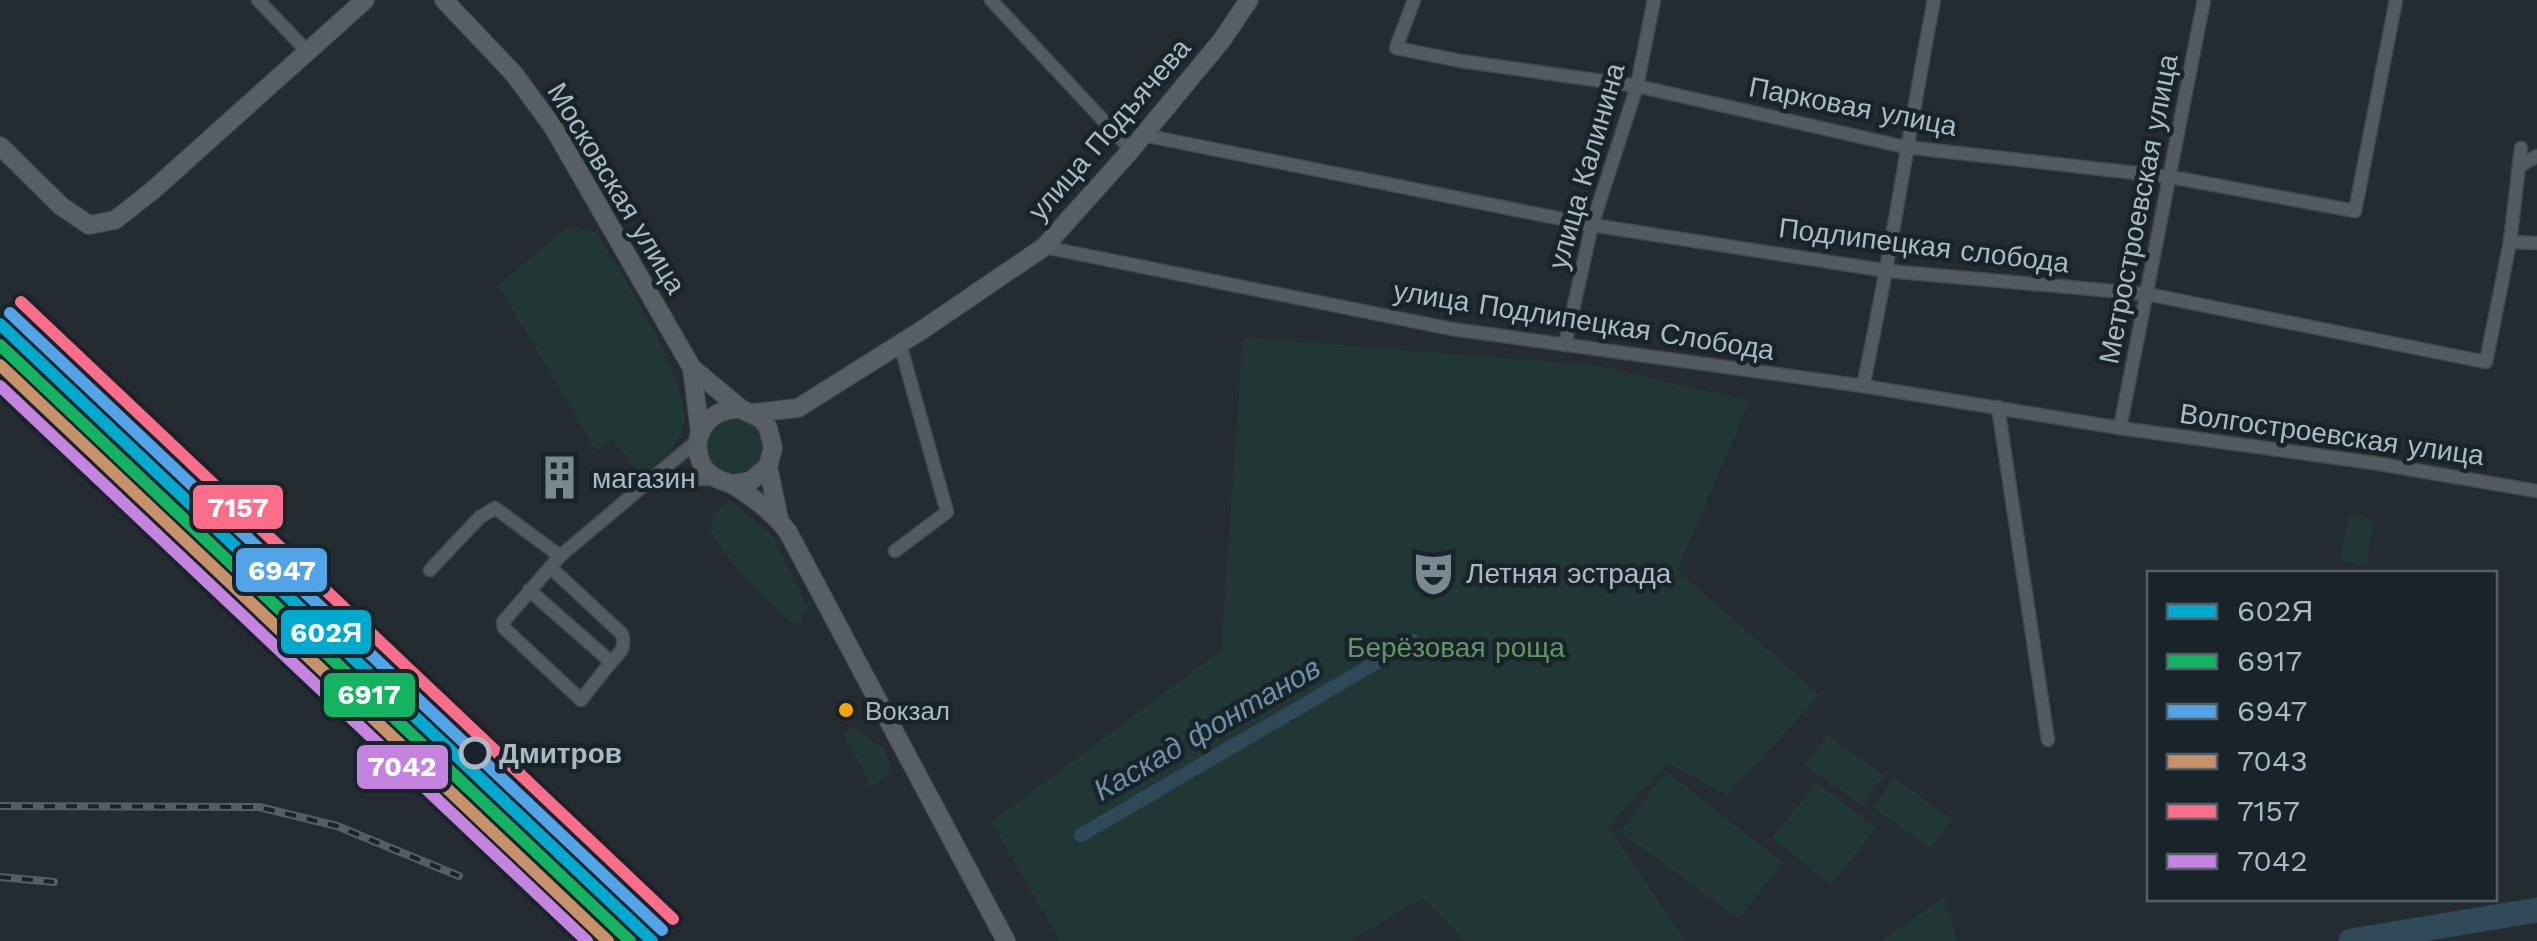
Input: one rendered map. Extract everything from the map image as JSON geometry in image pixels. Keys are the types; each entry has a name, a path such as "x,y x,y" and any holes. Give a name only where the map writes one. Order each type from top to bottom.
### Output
{"main road":[{"path":"0,146 61,206 89,225 115,220 365,0"},
{"name":"Московская улица","path":"444,0 514,74 554,128 692,368 768,428 779,520 840,626 1006,941"},
{"name":"улица Подъячева","path":"747,411 794,410 1044,247 1222,40 1250,0"},
{"name":"Московская улица","path":"692,368 701,462 779,520"},
{"name":"улица Подъячева","path":"770,457 794,410"},
{"path":"699,436 710,418 720,411 747,411"},
{"path":"724,481 751,481 770,457"}],"street":[{"path":"258,0 306,50"},
{"path":"991,0 1130,150"},
{"name":"Парковая улица","path":"1414,0 1396,48 1637,86 1906,147 2170,177 2355,211 2396,0"},
{"name":"улица Калинина","path":"1565,345 1592,225 1637,86 1654,0"},
{"path":"1864,386 1888,272 1906,147 1934,0"},
{"name":"Метростроевская улица","path":"2120,428 2204,0"},
{"name":"Подлипецкая слобода","path":"1143,134 1592,225 1888,272 2147,294 2486,362 2510,242 2520,148"},
{"path":"2520,166 2537,156"},
{"path":"2510,242 2537,243"},
{"name":"улица Подлипецкая Слобода","path":"1044,247 1452,329 1864,386 2120,428"},
{"path":"895,551 947,512 900,344"},
{"path":"1998,407 2048,740"},
{"name":"Волгостроевская улица","path":"2120,428 2374,462 2537,491"},
{"path":"550,567 622,634 625,644 578,700 502,625 529,590 560,556 699,436"},
{"path":"652,480 673,477 724,481"},
{"path":"430,570 480,517 496,508 560,556"},
{"path":"529,590 611,662"}],"green space":[{"path":"568,226 597,233 665,352 682,401 684,421 679,437 669,452 642,475 612,440 596,451 498,285"},
{"name":"Берёзовая роща","path":"1243,337 1594,365 1750,401 1677,570 1820,695 1727,796 1668,763 1608,827 1686,941 1465,941 1423,898 1350,941 1060,941 991,822 1221,650"},
{"path":"735,415 757,424 766,446 757,468 735,477 713,468 704,446 713,424"},
{"path":"730,500 773,536 808,608 800,622 791,622 757,591 710,530 714,514"},
{"path":"2349,514 2375,519 2366,565 2340,560"},
{"path":"853,728 883,747 893,772 872,787 843,733"},
{"path":"1827,735 1884,775 1863,806 1805,766"},
{"path":"1666,771 1783,862 1739,919 1620,832"},
{"path":"1894,777 1952,819 1931,849 1873,807"},
{"path":"1817,782 1876,828 1831,885 1772,838"},
{"path":"1944,897 1958,941 1881,941"}],"waterway":[{"name":"Каскад фонтанов","path":"1081,835 1413,641"},
{"path":"2351,941 2537,910"}],"railway":[{"path":"0,806 259,807 337,826 459,876"},
{"path":"0,877 54,882"}],"transit line":[{"name":"7157","path":"21,302 673,919"},
{"name":"6947","path":"10,313 662,930"},
{"name":"602Я","path":"0,324 652,941"},
{"name":"6917","path":"0,345 630,941"},
{"name":"7043","path":"0,365 608,941"},
{"name":"7042","path":"0,386 587,941"}],"place":[{"name":"магазин","path":"559,478"},
{"name":"Летняя эстрада","path":"1433,573"},
{"name":"Вокзал","path":"846,710"},
{"name":"Дмитров","path":"475,753"}]}
